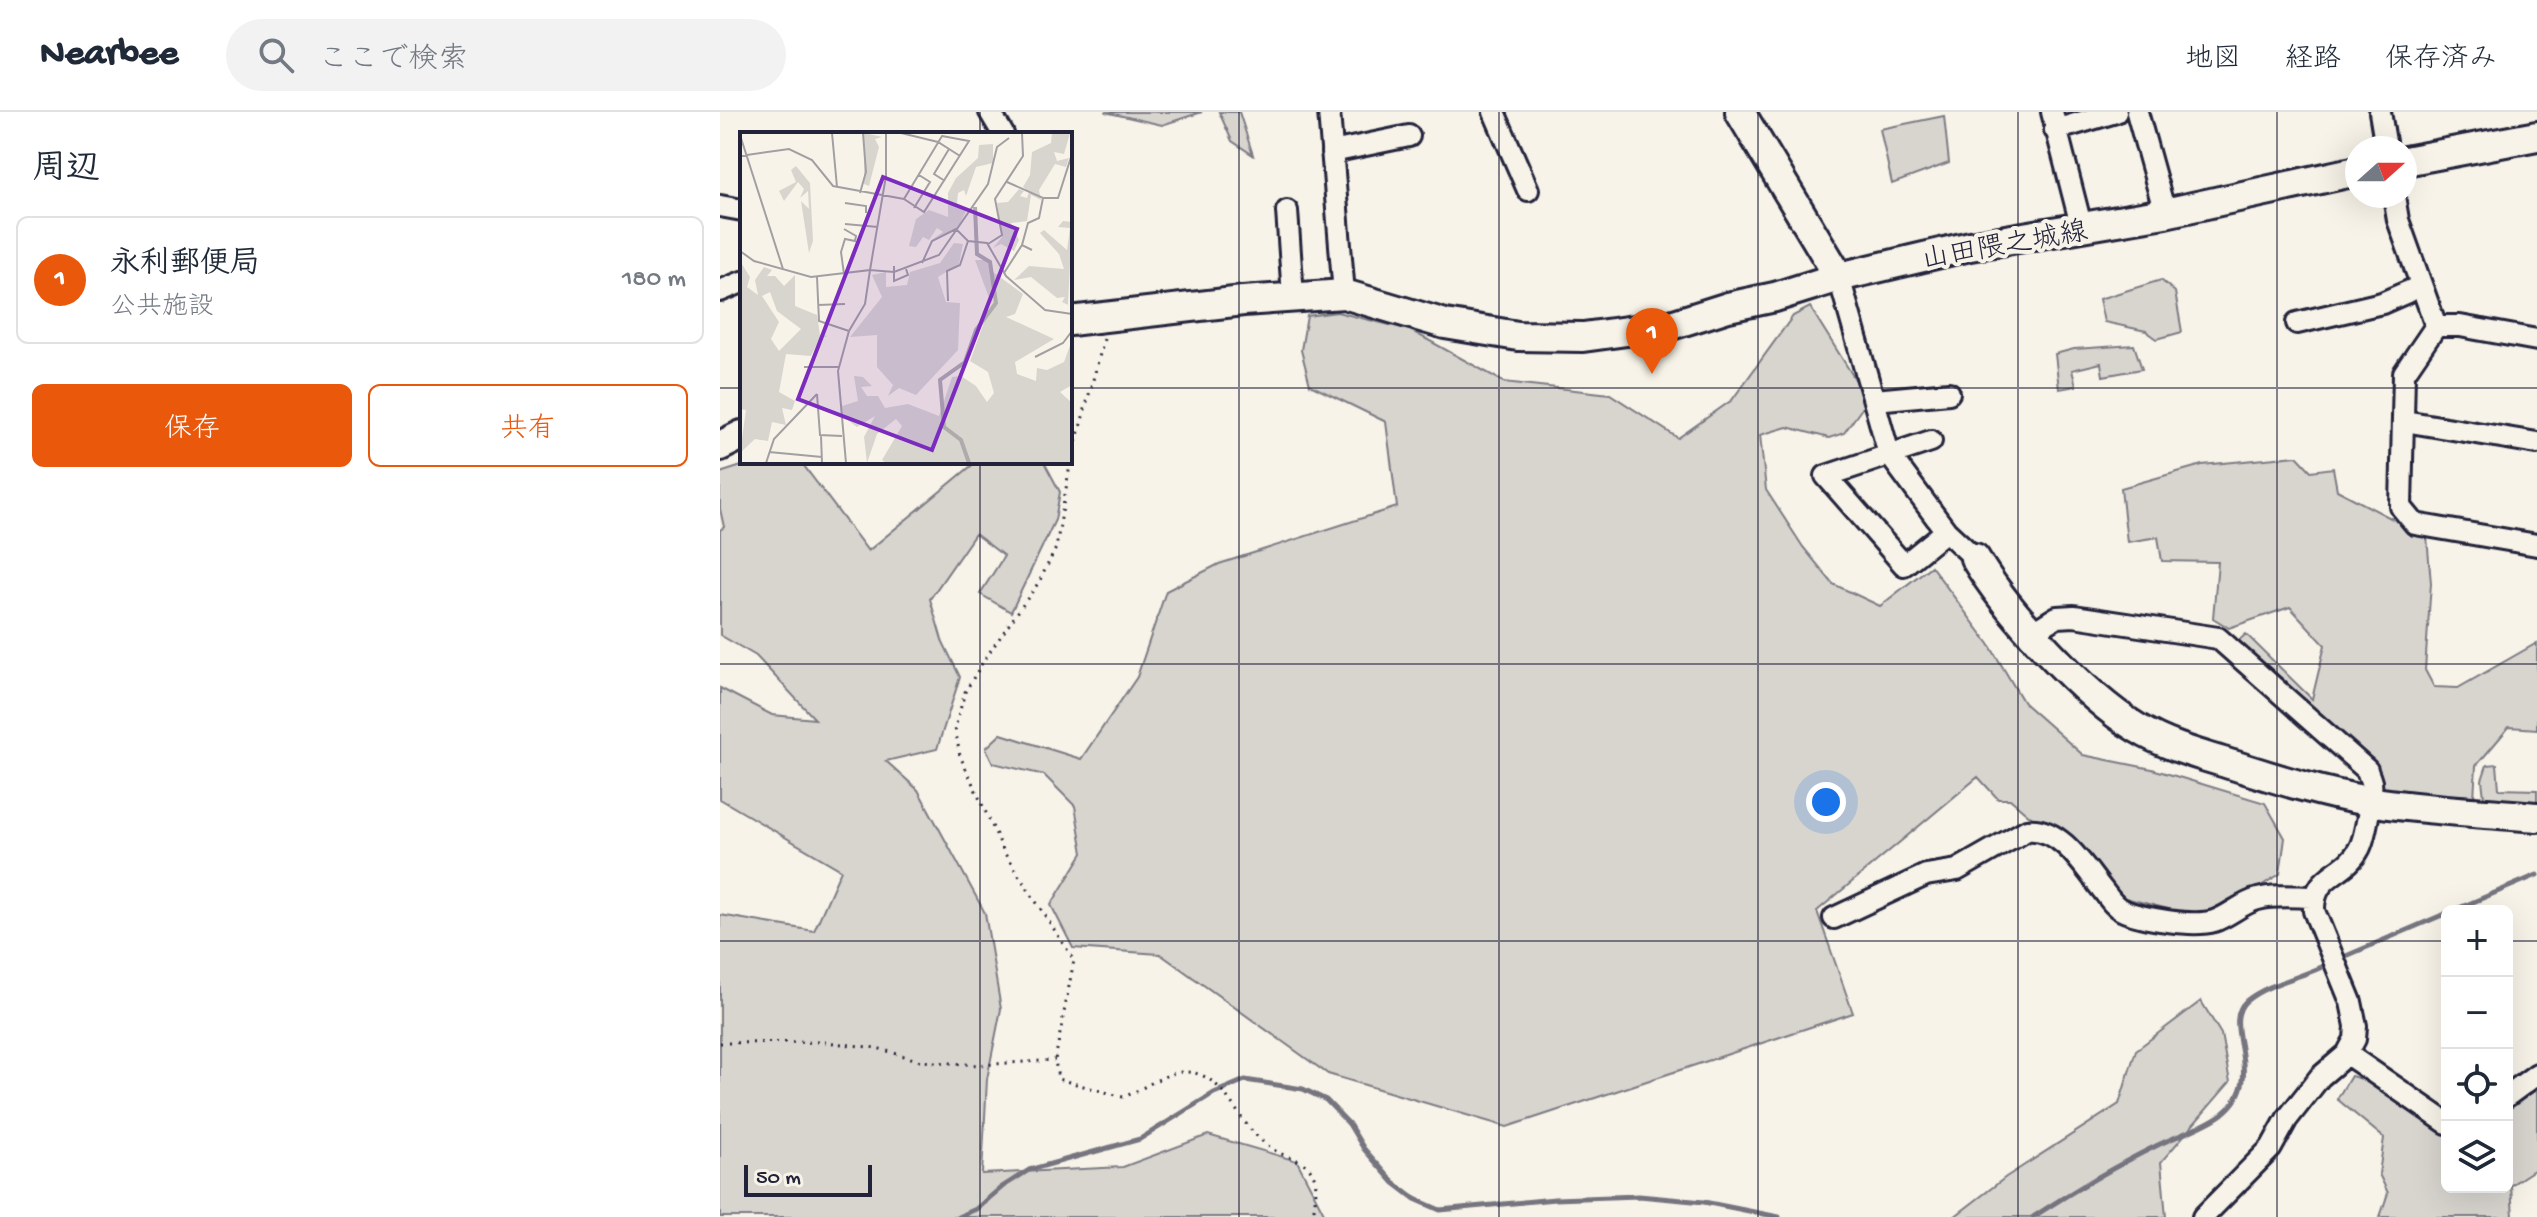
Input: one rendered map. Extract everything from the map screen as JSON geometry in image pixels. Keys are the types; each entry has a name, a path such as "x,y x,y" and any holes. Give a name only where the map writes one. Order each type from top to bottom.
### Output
{"street":[{"path":"990,112 1002,132"},
{"path":"1329,112 1344,294"},
{"path":"1494,112 1528,190"},
{"path":"1740,112 1839,277 1889,454 1946,531 1975,558 1989,583 2098,700 2138,728 2185,750 2292,783 2369,801 2537,817"},
{"path":"2082,229 2054,121 2116,112"},
{"path":"2137,112 2165,213"},
{"path":"2380,112 2384,136"},
{"path":"1332,152 1409,136"},
{"path":"2417,159 2537,136"},
{"name":"山田隈之城線","path":"1072,321 1293,296 1344,294 1445,324 1518,336 1583,337 1671,325 1839,277 1970,246 2165,213 2345,174"},
{"path":"720,206 740,210"},
{"path":"2396,208 2436,326"},
{"path":"1287,211 1293,296"},
{"path":"720,291 740,283"},
{"path":"2297,323 2382,303 2421,286"},
{"path":"2436,326 2460,326 2537,340"},
{"path":"2436,326 2404,373 2401,507 2415,524 2537,545"},
{"path":"1875,400 1949,393"},
{"path":"2404,421 2537,443"},
{"path":"720,446 740,436"},
{"path":"1931,441 1826,476 1904,565 1946,531"},
{"path":"2033,632 2057,617 2074,616 2218,638 2367,770 2371,781 2360,848 2322,882 2314,897 2314,911 2351,1002 2355,1039 2347,1054 2320,1077 2287,1119 2271,1148 2203,1217"},
{"path":"1834,918 1926,875 1957,870 2027,830 2040,828 2053,835 2080,860 2121,910 2199,924 2216,920 2254,900 2272,896 2314,897"},
{"path":"2347,1054 2444,1121"},
{"path":"2513,1092 2537,1074"}],"path":[{"path":"1072,458 1111,316"},
{"path":"1070,464 1056,548 1039,582 965,692 955,728 960,756 1005,854 1074,960 1055,1060 1058,1079 1123,1097 1184,1071 1203,1075 1218,1085 1253,1133 1275,1151 1307,1164 1316,1185 1313,1217"},
{"path":"720,1043 825,1042 877,1048 921,1061 979,1065 1055,1060"}],"shaded area":[{"path":"1105,112 1202,112 1162,125"},
{"path":"1219,112 1239,112 1253,155 1232,141"},
{"path":"1944,116 1949,163 1892,184 1880,129"},
{"path":"2161,280 2175,292 2182,332 2157,339 2146,331 2104,322 2099,299"},
{"path":"1810,307 1868,400 1844,433 1829,438 1787,427 1760,435 1766,490 1803,547 1833,584 1880,606 1931,566 1989,644 2024,703 2083,755 2152,769 2265,803 2285,838 2280,874 2238,900 2196,916 2125,898 2010,799 1998,799 1978,777 1817,911 1853,1013 1507,1127 1328,1074 1160,954 1073,948 1051,905 1083,853 1075,806 1044,775 993,763 986,748 1001,734 1081,759 1137,677 1166,591 1219,564 1397,507 1386,422 1310,385 1301,350 1307,316 1337,312 1410,330 1504,382 1610,394 1678,438 1732,400 1793,316"},
{"path":"2134,345 2142,369 2103,376 2101,363 2072,370 2076,386 2059,389 2055,354 2074,349"},
{"path":"2297,456 2311,471 2333,468 2337,490 2427,537 2431,583 2425,670 2434,687 2458,688 2537,643 2537,729 2509,727 2476,766 2474,798 2380,788 2236,643 2246,634 2312,699 2325,645 2290,607 2229,628 2213,618 2218,562 2162,561 2158,537 2127,542 2121,488 2202,465"},
{"path":"748,464 803,464 868,551 974,464 1045,464 1060,492 1055,520 1011,612 980,594 1004,556 975,534 930,599 942,640 960,677 937,749 886,761 918,790 985,913 1001,1009 987,1079 982,1174 1123,1167 1208,1135 1297,1161 1326,1217 720,1217 720,915 814,931 841,870 720,799 720,688 772,715 815,719 756,656 720,635 720,530 724,527 720,509 720,473"},
{"path":"2497,764 2499,789 2537,790 2537,803 2484,797 2482,780 2487,765"},
{"path":"2201,1001 2221,1034 2230,1082 2161,1162 2166,1217 1954,1217 2006,1177 2119,1104 2136,1050"},
{"path":"2351,1076 2369,1081 2441,1133 2441,1193 2512,1193 2513,1217 2380,1217 2388,1193 2379,1174 2384,1138 2337,1099"},
{"path":"2537,1085 2537,1168 2513,1184 2513,1100"}],"waterway":[{"path":"2466,905 2537,875"},
{"path":"2339,959 2441,916"},
{"path":"2033,1217 2124,1162 2222,1114 2236,1100 2242,1084 2244,1069 2238,1024 2239,1012 2246,1001 2265,989 2330,963"},
{"path":"958,1217 976,1209 1029,1170 1140,1139 1214,1093 1245,1080 1303,1089 1326,1100 1349,1124 1364,1149 1394,1183 1415,1199 1440,1210 1555,1199 1639,1196 1704,1202 1779,1217"}],"place":[{"name":"永利郵便局","path":"1652,374"}]}
